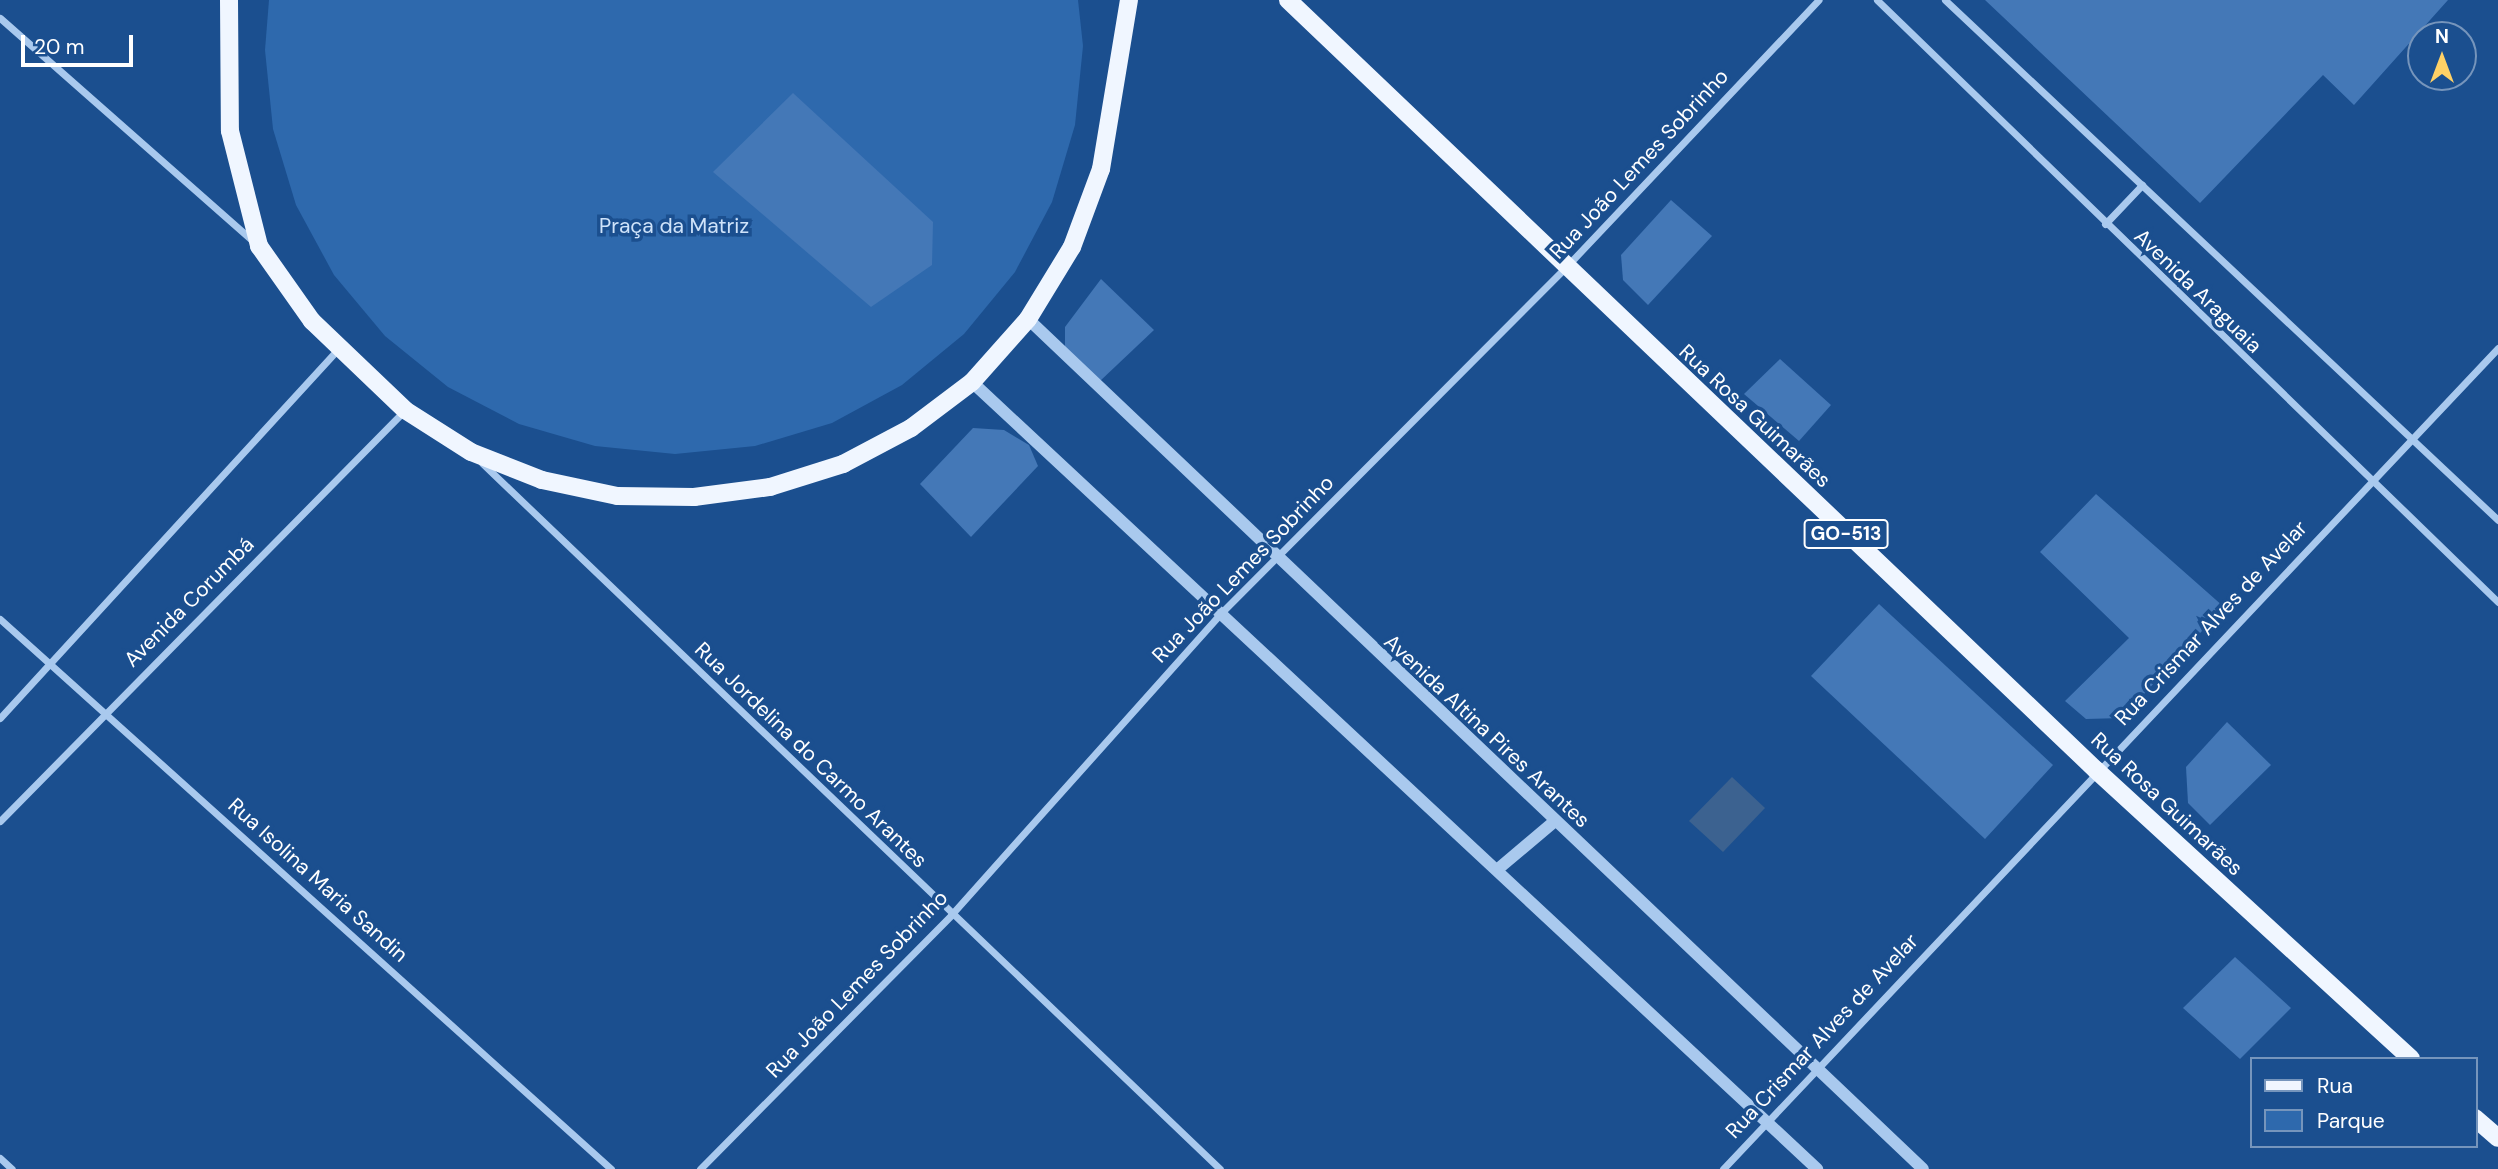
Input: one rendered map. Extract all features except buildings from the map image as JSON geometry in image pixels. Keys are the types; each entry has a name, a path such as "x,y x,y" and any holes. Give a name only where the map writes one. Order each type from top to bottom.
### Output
{"main road":[{"path":"229,0 230,131 258,246 339,348 405,410 471,452 542,480 617,496 732,492 843,464 911,428 972,382 1028,319 1072,247 1101,169 1129,0"},
{"name":"Rua Rosa Guimarães","path":"1288,0 1565,268 2096,770 2409,1057"},
{"path":"2477,1120 2498,1138"}],"street":[{"name":"Rua João Lemes Sobrinho","path":"700,1169 951,915 1223,611 1565,268 1818,0"},
{"name":"Avenida Araguaia","path":"1877,0 2369,482 2498,603"},
{"name":"Avenida Araguaia","path":"1945,0 2498,520"},
{"path":"0,18 258,246"},
{"path":"2105,224 2142,185"},
{"name":"Avenida Altina Pires Arantes","path":"1028,319 1275,557 1923,1169"},
{"path":"0,718 339,348"},
{"name":"Rua Crismar Alves de Avelar","path":"1723,1169 1765,1120 2498,348"},
{"path":"972,382 1223,611 1817,1169"},
{"name":"Avenida Corumbá","path":"0,821 105,711 405,410"},
{"name":"Rua Jordelina do Carmo Arantes","path":"471,452 951,915 1220,1169"},
{"name":"Rua Isolina Maria Sandin","path":"0,619 49,667 105,711 611,1169"},
{"path":"1498,869 1555,821"},
{"path":"0,1158 12,1169"}],"green space":[{"name":"Praça da Matriz","path":"269,0 1078,0 1083,46 1075,125 1052,202 1015,272 964,334 902,385 832,423 755,446 675,454 595,446 519,424 448,387 385,336 334,275 296,205 273,129 265,50"}],"shaded area":[{"path":"1732,777 1765,808 1723,852 1689,821"}]}
